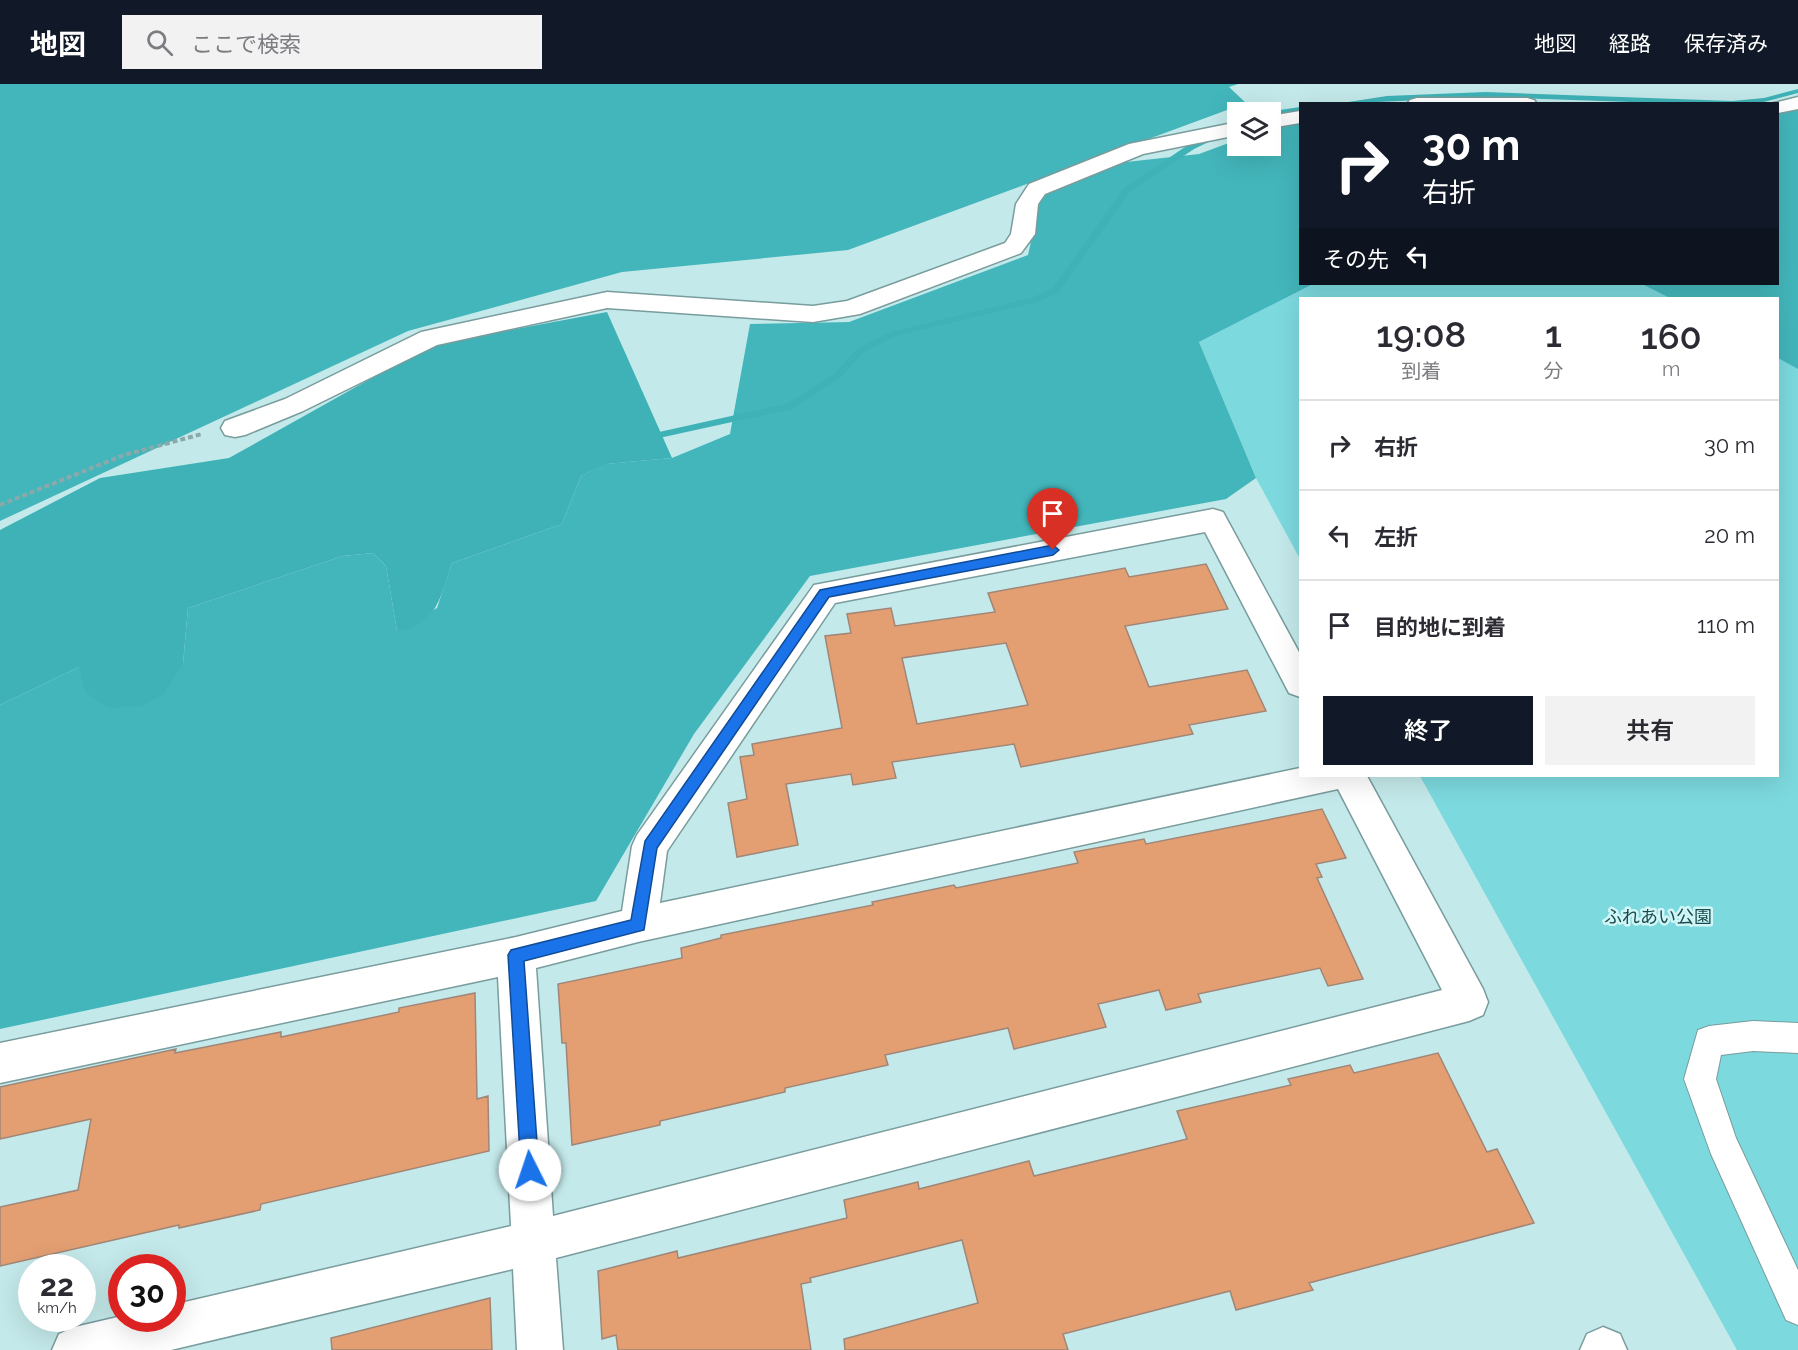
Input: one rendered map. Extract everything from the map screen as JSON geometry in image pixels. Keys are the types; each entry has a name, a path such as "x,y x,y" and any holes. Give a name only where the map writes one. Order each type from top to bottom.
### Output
{"street":[{"path":"1779,107 1798,103"},
{"path":"1281,120 1299,117"},
{"path":"235,428 294,405 429,338 607,300 813,314 851,308 1013,248 1023,234 1027,204 1037,189 1137,148 1227,130"},
{"path":"638,925 650,846 825,593 1213,520 1299,682"},
{"path":"0,1063 516,955 638,925 1327,777"},
{"path":"75,1350 535,1242 1469,1002 1350,777"},
{"path":"516,955 540,1350"}],"lane":[{"path":"1798,1038 1753,1036 1708,1041 1700,1079 1722,1143 1798,1308"}],"path":[{"path":"0,505 82,469 166,441 235,428"}],"green space":[{"path":"1311,285 1654,285 1696,297 1299,297 1299,557 1256,478 1199,342"},
{"name":"ふれあい公園","path":"1779,325 1798,332 1798,1350 1737,1350 1421,777 1779,777"}],"shaded area":[{"path":"0,84 1238,84 1229,87 1245,102 1227,102 1227,110 848,250 622,272 408,331 0,521"},
{"path":"1798,107 1798,369 1779,359 1779,297 1668,297 1644,285 1779,285 1779,114"},
{"path":"1299,123 1299,285 1311,285 1199,342 1256,478 1226,499 810,576 694,734 596,901 0,1029 0,705 79,667 183,664 188,608 343,556 373,553 386,566 397,631 437,608 452,563 562,524 581,476 605,464 672,458 730,434 750,324 849,322 1028,255 1042,193 1117,163 1199,154 1227,144 1227,156 1281,156 1281,126"},
{"path":"607,312 672,458 606,464 581,476 562,524 452,563 435,608 421,623 397,631 386,566 373,553 343,556 188,608 183,664 164,694 142,706 109,708 85,692 79,667 0,705 0,530 100,478 229,458 431,345"}],"building":[{"path":"1206,564 1228,609 1125,626 1149,687 1247,670 1266,711 1189,725 1193,734 1021,767 1014,744 892,762 896,778 853,785 851,774 786,784 798,845 737,857 728,803 747,799 740,757 754,755 752,744 842,728 825,636 851,633 847,614 891,608 895,626 995,612 988,593 1125,568 1129,577","holes":["1006,643 1028,705 917,724 902,658"]},
{"path":"1322,809 1346,858 1316,864 1322,877 1317,878 1363,979 1328,986 1320,968 1198,994 1201,1002 1166,1010 1159,990 1098,1004 1106,1027 1014,1049 1008,1028 885,1055 888,1065 785,1088 785,1092 660,1121 660,1125 572,1145 566,1043 562,1043 558,984 682,958 681,948 721,938 721,935 873,905 872,902 954,885 956,888 1078,863 1074,852 1144,839 1146,844"},
{"path":"475,993 477,1099 488,1096 489,1151 261,1204 260,1210 179,1228 179,1225 52,1254 18,1254 18,1262 0,1266 0,1207 78,1190 91,1119 0,1139 0,1087 176,1049 175,1053 281,1032 281,1037 399,1012 399,1008"},
{"path":"1438,1053 1487,1152 1497,1149 1534,1223 1309,1283 1313,1290 1236,1310 1230,1291 1063,1334 1068,1350 845,1350 844,1339 978,1303 962,1240 810,1278 811,1282 801,1284 811,1350 618,1350 616,1335 602,1339 598,1271 677,1251 678,1258 847,1218 844,1200 918,1182 919,1189 1029,1161 1034,1176 1187,1139 1177,1111 1291,1085 1288,1079 1350,1065 1354,1073"},
{"path":"490,1298 492,1350 332,1350 331,1338"}],"waterway":[{"path":"1743,102 1764,100 1798,91"},
{"path":"1354,102 1436,95 1486,94 1707,102"},
{"path":"1281,112 1299,109"},
{"path":"650,437 789,407 836,377 861,350 893,334 1034,300 1055,291 1127,190 1191,147 1217,136"}],"route":[{"path":"530,1170 516,955 638,925 650,846 825,593 1053,550"}]}
